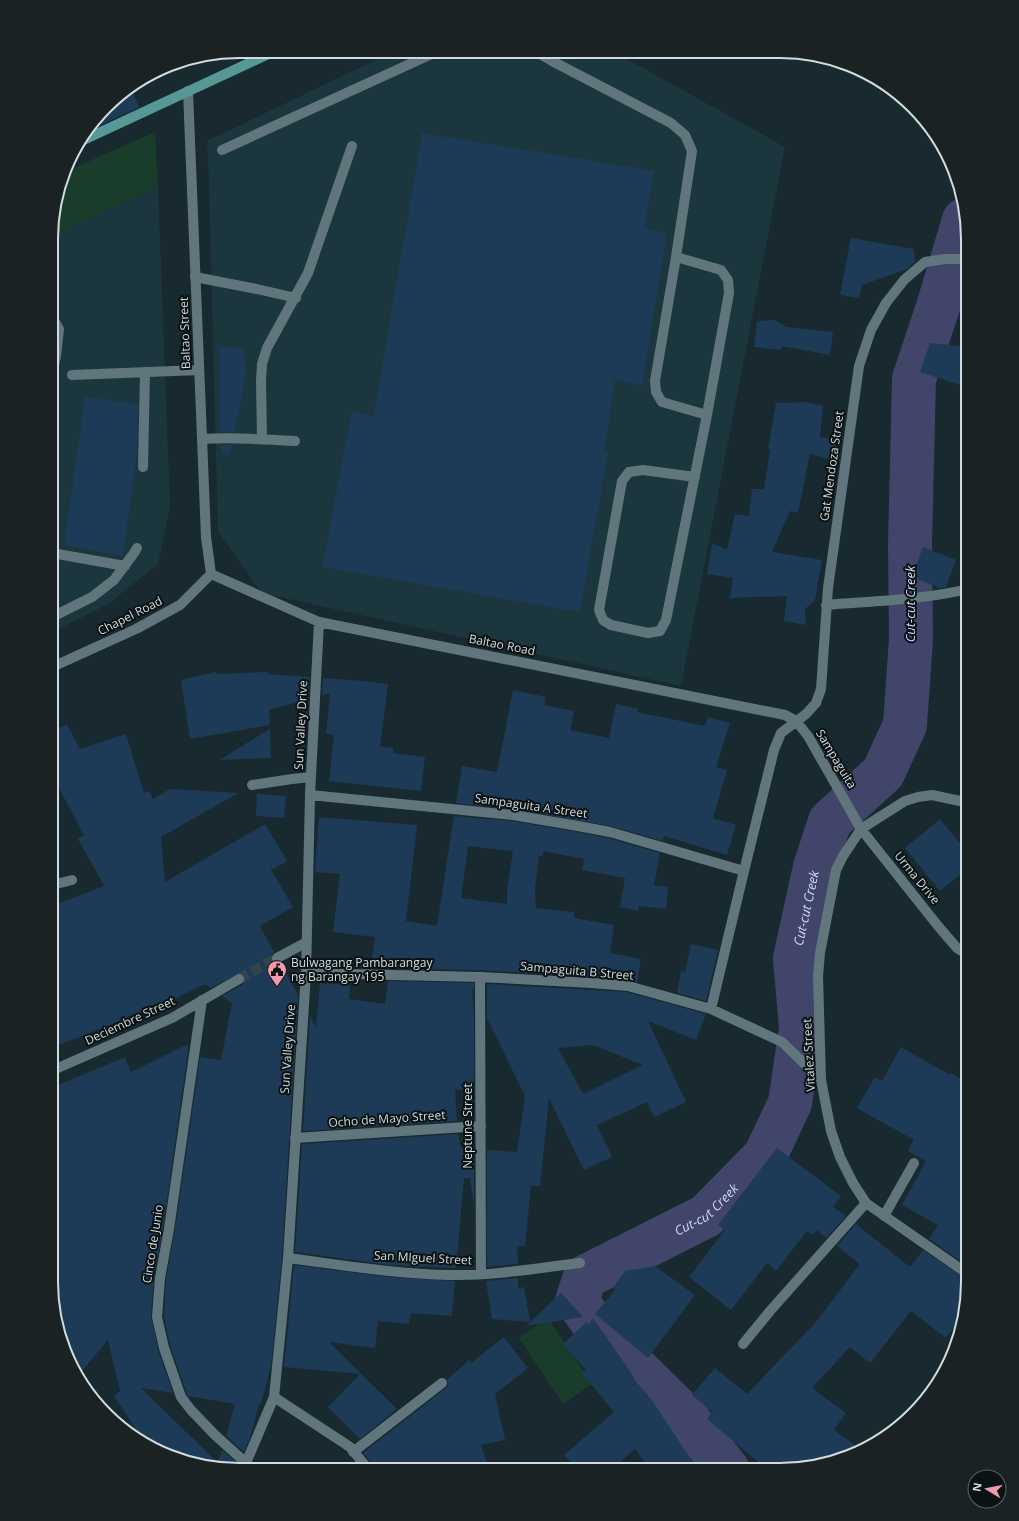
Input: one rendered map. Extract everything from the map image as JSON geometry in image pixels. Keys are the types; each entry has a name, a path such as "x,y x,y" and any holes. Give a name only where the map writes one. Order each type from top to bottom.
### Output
{"main road":[{"path":"88,138 260,58"}],"street":[{"path":"222,150 423,58"},
{"path":"547,58 671,123 685,135 692,151 655,381 656,392 662,402 707,415"},
{"name":"Baltao Street","path":"188,91 206,537 211,574"},
{"path":"262,438 262,364 267,348 296,298 308,273 352,146"},
{"path":"676,257 721,270 728,280 729,293 707,415 695,477 666,620 660,631 648,633 611,625 603,620 599,610 622,481 629,472 643,470 695,477"},
{"name":"Gat Mendoza Street","path":"796,721 806,714 816,703 821,690 826,605 859,366 871,330 886,303 904,280 924,262 933,260 961,259"},
{"path":"195,277 296,298"},
{"path":"58,327 58,338"},
{"path":"72,375 199,370"},
{"path":"142,467 145,372"},
{"path":"202,439 262,438 295,441"},
{"path":"58,614 92,597 114,580 137,548"},
{"path":"58,554 125,566"},
{"name":"Baltao Road","path":"211,574 319,622 773,712 785,715 796,721"},
{"name":"Chapel Road","path":"58,664 136,629 180,605 211,574"},
{"path":"826,605 916,598 949,594 961,591"},
{"name":"Sun Valley Drive","path":"244,1463 274,1397 288,1258 306,973 310,795 319,622"},
{"path":"711,1009 774,750 781,733 796,721"},
{"name":"Sampaguita","path":"796,721 808,736 851,811"},
{"path":"252,786 311,777"},
{"name":"Sampaguita A Street","path":"310,795 513,815 571,825 610,832 744,871"},
{"path":"861,829 906,801 918,797 932,795 961,801"},
{"name":"Urma Drive","path":"851,811 861,829 938,926 961,951"},
{"name":"Vitalez Street","path":"861,829 842,856 836,870 820,953 818,976 821,1080 831,1131 840,1157 853,1183 866,1203 961,1269"},
{"path":"58,884 72,880"},
{"path":"277,958 307,942"},
{"name":"Sampaguita B Street","path":"306,973 480,977 628,986 711,1009 782,1042 821,1080"},
{"name":"Neptune Street","path":"480,977 481,1274"},
{"name":"Deciembre Street","path":"58,1068 172,1018 239,979"},
{"name":"Cinco de Junio","path":"202,1000 169,1229 160,1278 157,1317 164,1348 181,1398 240,1463"},
{"name":"Ocho de Mayo Street","path":"295,1138 481,1126"},
{"path":"884,1216 914,1163"},
{"path":"743,1344 770,1311 866,1203"},
{"name":"San MIguel Street","path":"288,1258 399,1272 451,1275 481,1274 580,1263"},
{"path":"353,1452 442,1383"},
{"path":"274,1397 350,1447 363,1463"}],"shaded area":[{"path":"379,58 625,58 785,147 681,686 262,593 218,532 207,141"},
{"path":"158,187 170,506 158,564 108,604 58,629 58,239 58,233"}],"green space":[{"path":"155,132 158,187 58,233 61,203 72,169"},
{"path":"548,1318 592,1384 563,1404 519,1338"}],"building":[{"path":"133,92 139,107 97,127 111,111"},
{"path":"422,133 654,171 644,229 667,233 642,385 615,380 604,451 608,451 580,612 322,567 352,412 374,416"},
{"path":"851,238 914,249 915,262 907,269 862,285 859,298 840,295"},
{"path":"775,320 786,327 833,332 830,355 782,346 781,350 754,347 757,321"},
{"path":"930,343 961,346 961,385 920,372"},
{"path":"220,346 244,348 246,374 234,432 220,432"},
{"path":"85,397 138,404 137,451 123,556 64,545"},
{"path":"806,402 823,406 820,437 837,440 834,460 810,454 798,513 790,511 772,552 822,560 815,600 805,609 806,625 784,621 787,596 730,598 733,578 707,574 712,543 727,550 735,514 749,516 752,489 764,489 770,450 768,449 776,403"},
{"path":"221,445 231,445 229,455 221,454"},
{"path":"923,547 956,560 946,587 940,588 912,577"},
{"path":"216,672 217,674 268,672 268,674 310,677 308,699 269,710 270,725 190,739 181,680"},
{"path":"323,678 388,684 380,747 393,748 393,753 425,757 421,791 329,781 334,735 326,734 330,693 322,695"},
{"path":"513,690 546,697 544,705 574,711 570,730 609,738 616,704 638,709 637,712 705,726 708,717 730,723 716,767 727,770 713,818 736,825 727,855 664,836 663,841 611,826 514,809 456,803 462,766 497,772"},
{"path":"67,724 80,749 126,734 144,793 149,791 153,799 170,789 238,793 161,837 165,882 265,824 287,861 274,869 270,868 293,907 260,926 274,952 271,957 271,961 276,964 281,963 298,995 282,1257 271,1366 261,1404 259,1404 250,1438 244,1452 226,1436 235,1404 188,1396 170,1346 164,1317 166,1279 175,1230 200,1057 221,1060 232,1003 222,996 242,985 245,979 243,974 239,973 211,988 205,984 164,1004 58,1045 58,904 104,886 78,839 84,835 58,786 58,729"},
{"path":"270,729 271,758 219,760"},
{"path":"257,794 286,796 284,818 256,816"},
{"path":"454,816 512,821 577,832 608,838 660,853 654,885 668,887 666,909 639,906 638,911 620,907 625,878 582,870 584,859 543,851 543,856 539,856 535,888 536,908 574,912 574,918 614,925 610,953 641,959 637,982 592,977 480,970 390,968 371,965 375,937 333,932 340,874 315,872 319,817 417,825 406,921 437,926","holes":["468,846 513,851 507,889 507,904 461,898"]},
{"path":"940,819 961,844 961,874 940,891 905,848"},
{"path":"691,944 718,950 706,1001 677,993 681,971 685,972"},
{"path":"388,981 474,983 474,991 472,988 474,1014 474,1088 455,1090 457,1121 303,1131 310,1016 316,1027 320,983 350,985 349,999 385,1004"},
{"path":"487,984 627,992 706,1014 696,1040 648,1021 686,1102 654,1117 647,1102 597,1125 612,1157 584,1170 549,1098 540,1186 531,1186 525,1246 517,1246 518,1264 487,1267 487,1150 517,1152 525,1096 487,1018","holes":["593,1045 643,1065 583,1094 558,1048"]},
{"path":"188,1044 163,1228 154,1277 151,1316 158,1350 173,1393 141,1388 216,1461 203,1460 169,1449 139,1433 114,1396 120,1391 108,1340 81,1372 72,1352 61,1318 58,1294 58,1085 125,1057 131,1072"},
{"path":"901,1047 950,1075 951,1073 961,1079 961,1261 929,1239 938,1225 902,1205 926,1161 908,1151 914,1140 857,1108 875,1077 882,1081"},
{"path":"458,1134 461,1148 474,1149 474,1207 470,1178 464,1178 456,1268 390,1265 295,1252 302,1144"},
{"path":"777,1148 841,1196 833,1207 846,1216 826,1238 817,1230 813,1235 807,1231 776,1271 767,1263 731,1310 689,1277 725,1230 718,1225"},
{"path":"856,1224 910,1267 923,1250 961,1275 961,1294 956,1324 946,1338 911,1311 870,1363 850,1347 812,1388 846,1413 834,1430 856,1446 816,1460 792,1463 760,1463 707,1419 712,1412 692,1395 715,1368 747,1394 816,1322 860,1264 837,1246"},
{"path":"294,1265 389,1277 455,1281 452,1316 411,1313 409,1324 378,1321 375,1348 329,1342 397,1409 360,1439 328,1407 360,1374 284,1367"},
{"path":"655,1266 695,1295 648,1358 595,1314 615,1290 613,1288 625,1271"},
{"path":"518,1278 518,1288 524,1287 530,1322 492,1319 486,1281"},
{"path":"561,1293 583,1317 526,1326"},
{"path":"593,1318 634,1377 633,1378 651,1399 693,1463 645,1463 635,1449 619,1463 571,1463 564,1455 614,1412 582,1373 586,1370 563,1344 587,1322 589,1324"},
{"path":"504,1337 528,1368 495,1394 505,1440 481,1445 487,1463 372,1463 363,1453 446,1388 448,1385 447,1380 469,1360 471,1363"},
{"path":"222,1450 237,1463 218,1462"}],"waterway":[{"name":"Cut-cut Creek","path":"722,1463 686,1417 600,1333 577,1301 585,1277 706,1216 765,1156 790,1103 801,1028 795,958 815,867 830,821 883,773 905,725 911,639 910,545 914,379 938,307 961,230"}],"tunnel":[{"path":"239,979 277,958"}],"place":[{"name":"Bulwagang Pambarangay ng Barangay 195","path":"277,987"}]}
